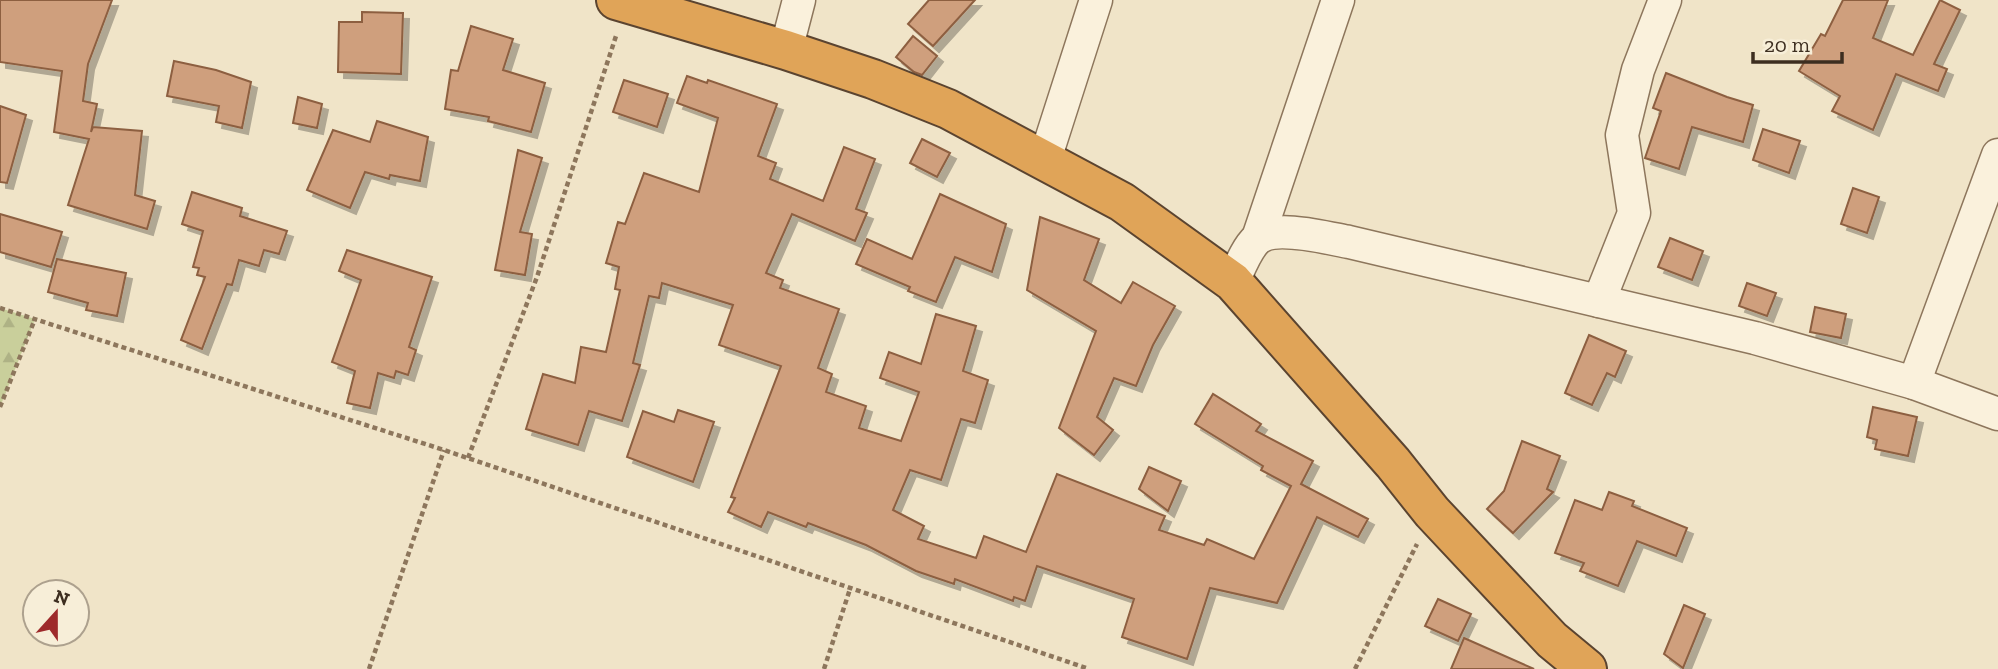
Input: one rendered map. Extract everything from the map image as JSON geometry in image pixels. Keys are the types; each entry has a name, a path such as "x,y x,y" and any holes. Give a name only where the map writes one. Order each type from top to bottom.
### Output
{"highway":[{"path":"622,2 786,50 873,79 948,109 1122,202 1233,282 1393,463 1432,512 1552,640 1587,669"}],"street":[{"path":"786,50 799,0"},
{"path":"1045,159 1096,0"},
{"path":"1233,282 1258,238 1338,0"},
{"path":"1599,301 1634,213 1622,135 1638,70 1665,0"},
{"path":"1914,383 1998,155"},
{"path":"1258,238 1282,231 1349,242 1755,338 1914,383 1998,414"}],"path":[{"path":"468,458 537,277 622,2"},
{"path":"0,308 444,450 1089,669"},
{"path":"0,407 35,319"},
{"path":"369,669 444,450"},
{"path":"1355,669 1432,512"},
{"path":"824,669 850,589"}],"green space":[{"path":"0,308 35,319 0,407"}],"building":[{"path":"0,0 112,0 88,64 83,101 97,104 91,132 93,127 142,131 135,195 155,201 147,229 68,205 89,139 54,132 62,71 0,62"},
{"path":"929,0 975,0 933,46 908,24"},
{"path":"1843,0 1888,0 1873,38 1913,55 1940,0 1960,10 1934,64 1947,69 1938,91 1896,74 1873,130 1832,111 1840,96 1799,71 1821,34 1825,36"},
{"path":"362,12 403,13 401,74 338,72 339,22 362,22"},
{"path":"471,26 513,39 503,70 545,83 531,132 488,121 489,117 445,109 451,70 458,71"},
{"path":"913,36 937,56 922,75 896,57"},
{"path":"174,61 216,70 251,82 242,128 216,122 219,106 167,96"},
{"path":"1666,73 1753,105 1743,142 1692,127 1679,169 1645,158 1661,111 1653,108"},
{"path":"687,76 707,83 708,80 777,104 758,156 776,163 770,179 823,201 844,147 875,159 856,209 867,213 855,241 792,214 766,273 783,280 780,288 839,309 818,368 832,374 826,392 866,406 859,428 901,441 919,392 880,378 889,352 921,364 936,314 976,326 963,371 988,380 975,423 961,419 941,480 910,470 893,510 924,526 918,539 976,558 984,536 1026,552 1057,474 1165,516 1159,530 1204,545 1207,539 1254,559 1291,486 1261,470 1263,466 1195,424 1213,394 1261,424 1256,431 1313,461 1301,484 1368,519 1358,537 1317,517 1277,603 1210,588 1187,659 1122,637 1134,599 1037,566 1025,601 1014,597 1013,601 955,579 954,584 916,571 866,545 808,523 806,527 768,512 761,527 728,512 735,498 731,497 781,366 719,345 733,305 662,283 659,298 649,296 633,363 640,365 622,421 589,411 578,445 526,429 543,374 575,383 581,347 606,352 620,290 615,289 619,267 606,263 618,222 625,224 644,173 699,192 718,118 677,103"},
{"path":"624,80 668,94 657,127 613,112"},
{"path":"298,97 322,104 317,128 293,123"},
{"path":"0,106 26,115 7,183 0,182"},
{"path":"377,121 428,137 420,181 390,175 389,179 365,172 350,208 307,190 333,130 370,142"},
{"path":"1763,129 1800,141 1789,173 1753,160"},
{"path":"922,139 950,153 937,177 910,163"},
{"path":"518,150 542,158 520,232 532,234 525,275 495,270"},
{"path":"1853,188 1879,197 1867,233 1841,224"},
{"path":"192,192 242,208 240,216 287,231 279,254 264,250 259,266 239,260 232,285 227,284 202,349 181,340 205,277 197,275 199,268 193,267 203,231 182,224"},
{"path":"940,194 1006,224 992,272 955,257 936,302 908,291 910,287 856,264 867,239 912,259"},
{"path":"0,214 62,232 51,267 0,252"},
{"path":"1040,217 1099,239 1084,280 1121,303 1133,282 1175,306 1153,345 1136,386 1114,378 1097,417 1113,430 1094,455 1059,428 1096,331 1027,290"},
{"path":"1670,238 1703,251 1692,280 1658,267"},
{"path":"347,250 432,277 409,347 416,350 408,375 396,371 394,378 378,373 370,408 347,403 355,371 332,362 361,280 339,271"},
{"path":"57,259 126,273 117,316 86,310 88,303 48,292"},
{"path":"1747,283 1776,293 1767,316 1739,306"},
{"path":"1815,307 1846,314 1841,338 1810,332"},
{"path":"1589,335 1626,351 1615,377 1607,373 1592,405 1565,393"},
{"path":"1873,407 1917,417 1908,456 1875,449 1877,440 1867,437"},
{"path":"678,410 714,422 693,482 627,457 643,411 674,422"},
{"path":"1522,441 1560,456 1547,489 1553,492 1513,533 1487,509 1504,491"},
{"path":"1149,467 1181,481 1168,511 1139,489"},
{"path":"1609,492 1634,501 1632,506 1687,528 1676,556 1637,541 1618,586 1580,571 1584,563 1555,553 1575,500 1602,510"},
{"path":"1438,599 1471,614 1458,641 1425,626"},
{"path":"1684,605 1705,614 1683,668 1664,654"},
{"path":"1464,638 1534,669 1451,669"}]}
